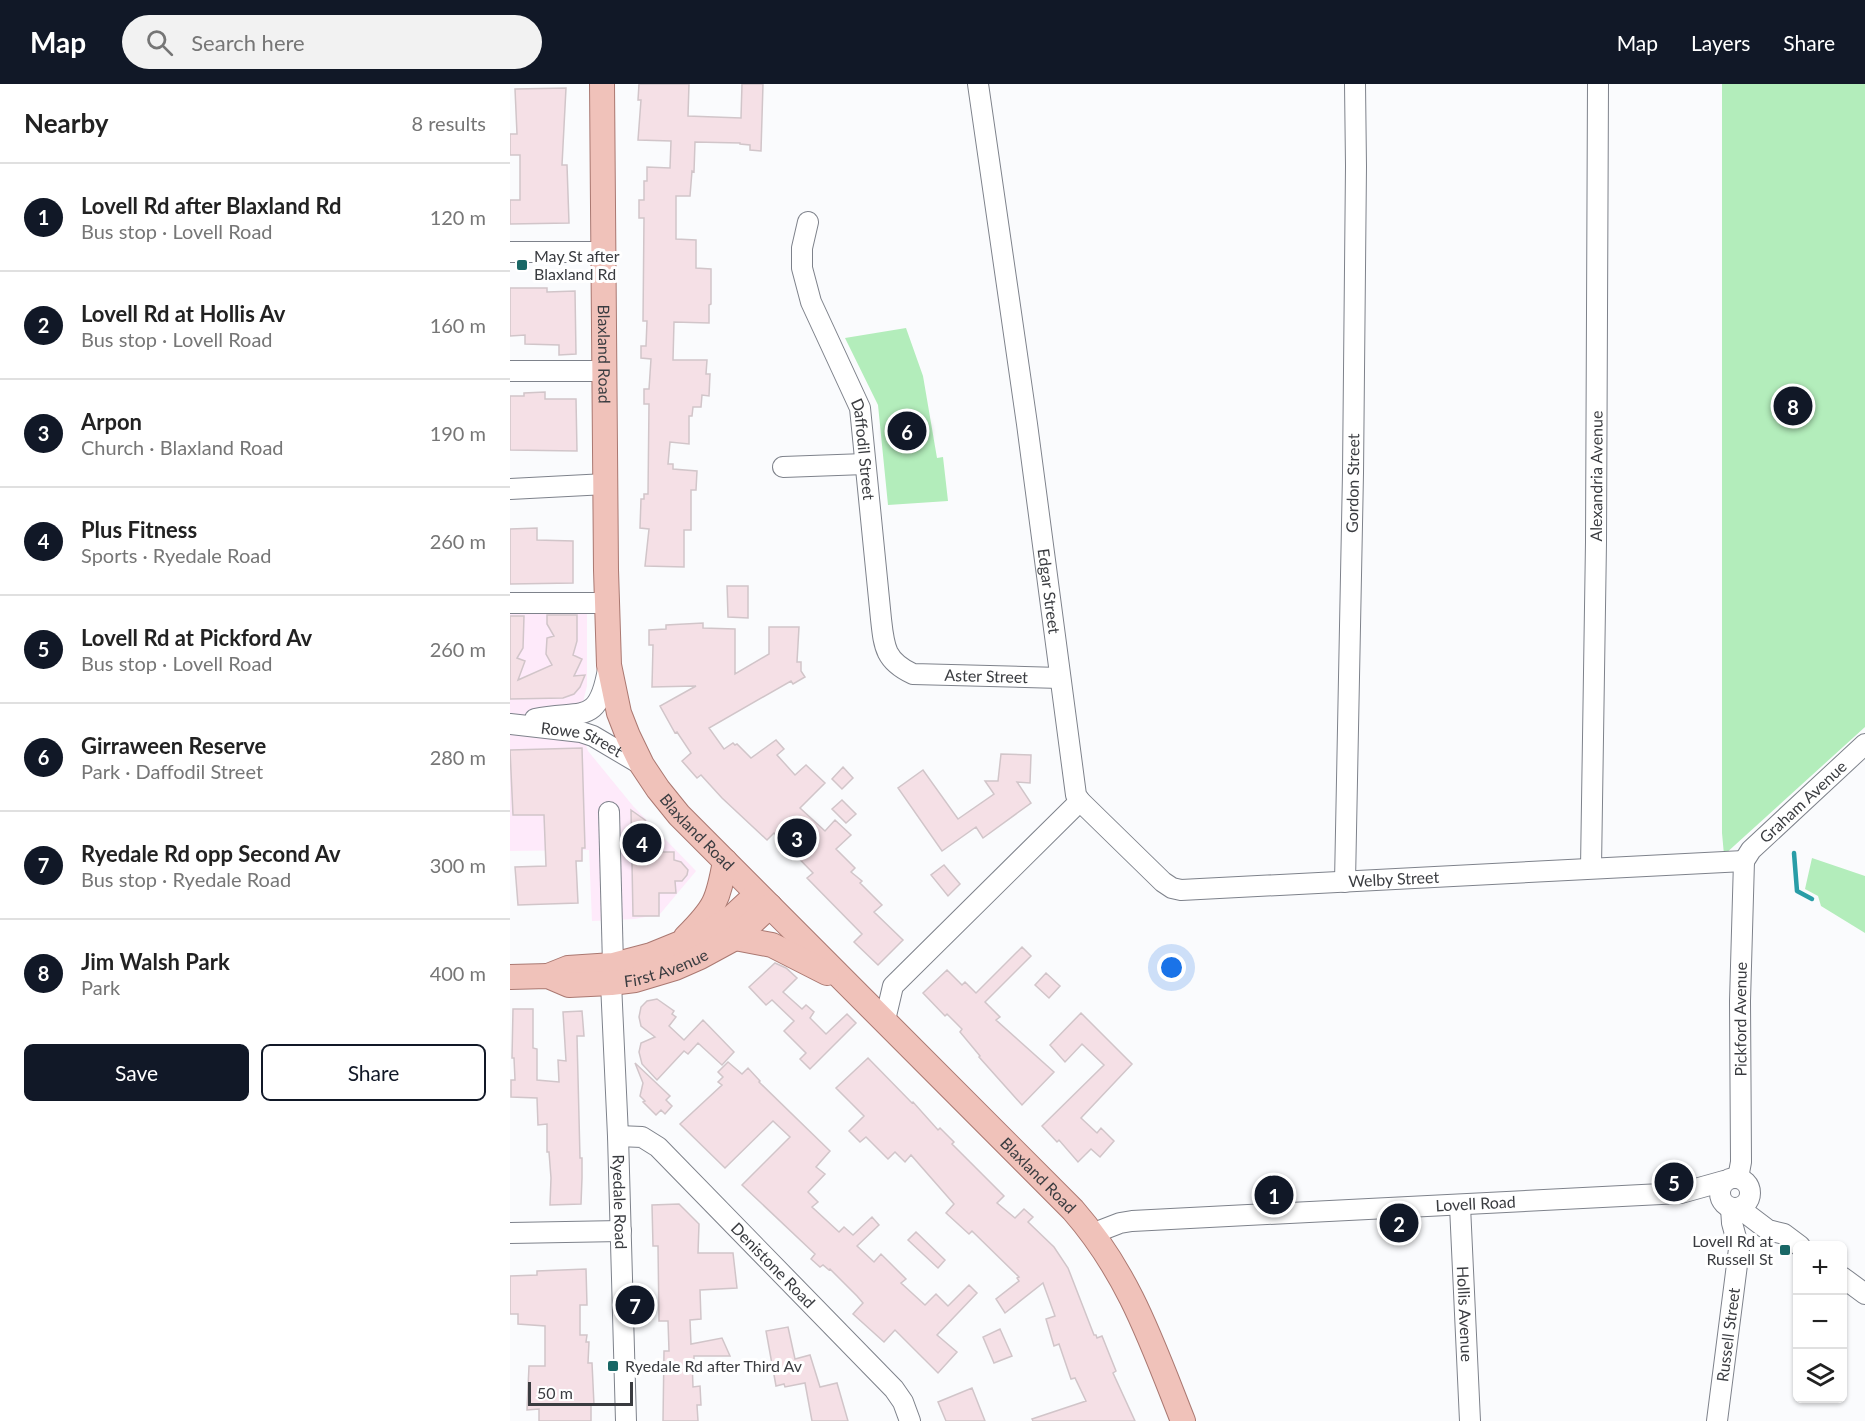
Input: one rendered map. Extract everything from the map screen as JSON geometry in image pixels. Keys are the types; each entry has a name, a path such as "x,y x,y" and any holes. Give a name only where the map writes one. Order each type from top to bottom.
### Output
{"main road":[{"name":"Blaxland Road","path":"602,84 607,603 609,665 619,713 642,765 679,815 1094,1233 1128,1287 1183,1421"},
{"path":"680,943 714,906 719,896 725,861"},
{"name":"First Avenue","path":"612,974 710,931 763,900"},
{"name":"First Avenue","path":"510,977 548,976 568,968 612,974 635,980 675,968 735,938 763,900"},
{"path":"735,938 772,945 850,986"}],"street":[{"name":"Edgar Street","path":"978,84 1076,795 1080,801"},
{"name":"Gordon Street","path":"1345,882 1352,509 1355,84"},
{"name":"Alexandria Avenue","path":"1591,868 1596,542 1598,84"},
{"name":"Daffodil Street","path":"808,222 802,248 802,268 811,302 860,408 883,639 890,658 899,668 913,674"},
{"path":"510,252 603,252"},
{"path":"510,372 604,371"},
{"path":"783,467 865,464"},
{"path":"510,489 606,484"},
{"path":"510,603 607,603"},
{"name":"Rowe Street","path":"513,724 580,714 593,708 600,700 609,665"},
{"name":"Aster Street","path":"913,674 1060,678"},
{"name":"Rowe Street","path":"513,724 581,732 593,736 642,765"},
{"name":"Graham Avenue","path":"1744,861 1752,850 1865,744"},
{"path":"885,1020 893,986 1080,801"},
{"name":"Welby Street","path":"1080,801 1163,882 1172,888 1190,890 1744,861"},
{"name":"Ryedale Road","path":"609,812 626,1421"},
{"name":"Pickford Avenue","path":"1736,1204 1719,1190 1731,1180 1741,1162 1740,1001 1744,861"},
{"name":"Denistone Road","path":"618,1137 642,1137 658,1147 894,1389 903,1402 910,1421"},
{"path":"1731,1180 1747,1184 1736,1204 1776,1221 1776,1232"},
{"name":"Lovell Road","path":"1681,1193 1731,1180"},
{"name":"Lovell Road","path":"1094,1233 1132,1221 1681,1193 1736,1204"},
{"name":"Russell Street","path":"1717,1421 1739,1249 1732,1223 1736,1204"},
{"name":"Hollis Avenue","path":"1460,1206 1470,1421"},
{"path":"510,1233 621,1231"},
{"path":"1739,1249 1745,1238 1753,1231 1776,1232 1793,1241"},
{"path":"1847,1281 1865,1294"}],"shaded area":[{"path":"587,609 587,686 580,714 581,732 588,751 633,806 696,871 660,914 635,919 592,921 589,850 510,851 510,610"}],"green space":[{"path":"1722,84 1865,84 1865,727 1724,855 1722,833"},
{"path":"906,328 923,376 937,458 943,457 948,501 888,505 878,405 845,338"},
{"path":"1812,858 1865,876 1865,933 1821,906 1818,896 1805,889"}],"building":[{"path":"639,84 689,84 688,116 741,118 742,84 763,84 761,151 750,150 750,145 740,143 695,142 690,196 676,196 676,239 696,240 696,268 711,269 709,323 674,322 673,360 707,360 706,374 710,374 709,396 702,395 701,407 693,407 692,416 689,416 689,444 670,442 668,464 673,464 673,469 697,471 696,490 691,490 691,530 684,530 684,567 645,566 649,529 640,528 641,499 644,499 644,494 648,494 649,404 644,404 644,389 649,389 651,359 641,358 641,346 646,346 647,321 643,321 644,218 639,218 639,200 644,200 647,167 670,168 671,141 638,140 641,100 638,100"},
{"path":"566,88 562,165 567,165 569,223 510,224 510,200 520,200 520,155 510,155 510,134 517,134 515,89"},
{"path":"510,288 547,288 547,292 575,291 576,354 559,355 559,345 525,344 525,335 510,336"},
{"path":"545,392 545,399 576,399 577,451 510,450 510,396"},
{"path":"537,528 537,540 573,541 573,583 510,584 510,529"},
{"path":"727,586 748,586 748,618 728,617"},
{"path":"547,615 577,615 577,641 573,655 582,659 574,676 585,675 580,687 574,694 563,698 510,699 510,616 524,616 523,648 517,658 525,661 518,680 552,665 546,654 547,638 554,636 547,624"},
{"path":"703,623 703,628 735,629 735,674 769,654 769,627 799,627 797,662 801,662 801,671 805,677 793,684 791,681 709,728 724,749 733,743 737,744 751,758 776,740 784,749 777,755 795,775 806,765 825,783 800,808 825,831 835,820 851,835 836,849 855,868 851,872 862,881 860,883 882,905 874,912 903,940 878,965 854,942 862,934 807,878 813,873 774,833 767,840 701,775 697,778 682,761 691,753 677,732 675,733 660,706 696,686 652,687 653,645 649,645 649,630 666,629 666,625"},
{"path":"582,748 585,848 582,848 582,861 576,861 578,903 518,905 515,867 546,866 544,815 513,815 510,750"},
{"path":"1001,754 1031,755 1030,783 1017,782 1031,803 983,838 976,827 942,851 898,788 923,770 958,819 994,794 985,781 998,781"},
{"path":"843,767 853,778 842,789 832,779"},
{"path":"842,800 856,814 846,823 832,809"},
{"path":"631,810 645,820 653,832 657,832 657,852 674,852 674,860 681,862 688,870 682,881 675,881 676,893 659,893 659,916 633,916"},
{"path":"944,865 960,884 948,896 931,875"},
{"path":"1022,947 1031,956 985,1002 1000,1017 996,1020 1054,1072 1022,1105 979,1057 960,1032 962,1029 947,1014 945,1016 923,993 947,970 962,985 965,982 976,993"},
{"path":"775,963 786,968 797,978 783,992 802,1009 806,1005 814,1012 810,1018 826,1034 847,1014 856,1023 810,1069 800,1059 806,1053 784,1031 794,1021 772,1000 766,1005 749,987"},
{"path":"1046,973 1060,986 1049,998 1035,985"},
{"path":"657,999 674,1011 672,1014 676,1017 669,1026 684,1040 703,1020 734,1052 722,1065 698,1043 688,1054 684,1051 657,1080 642,1064 639,1052 641,1043 655,1037 641,1026 639,1017 641,1007 647,1001"},
{"path":"513,1009 533,1009 533,1048 537,1049 537,1080 559,1082 558,1060 566,1061 563,1012 582,1011 584,1036 577,1036 580,1158 582,1158 581,1204 550,1205 551,1178 549,1152 547,1152 547,1124 538,1125 537,1098 511,1097 511,1080 515,1080 514,1058 512,1058"},
{"path":"1081,1013 1132,1064 1081,1118 1097,1133 1101,1128 1114,1141 1100,1157 1091,1149 1078,1162 1059,1140 1057,1142 1042,1126 1104,1065 1082,1044 1065,1062 1050,1045"},
{"path":"868,1058 938,1130 940,1128 954,1142 952,1144 1004,1196 997,1203 1015,1218 1024,1209 1033,1217 1028,1222 1054,1247 1068,1268 1094,1335 1097,1338 1102,1336 1116,1371 1113,1373 1135,1421 1033,1421 1032,1419 1086,1401 1075,1378 1071,1379 1059,1344 1054,1346 1046,1319 1055,1316 1043,1283 1005,1313 996,1299 1019,1281 1017,1278 1019,1277 972,1231 969,1234 946,1213 954,1204 911,1155 905,1162 895,1152 888,1159 866,1137 860,1142 849,1131 864,1116 836,1088"},
{"path":"728,1062 742,1074 748,1068 759,1082 830,1151 816,1167 825,1174 808,1192 818,1202 812,1207 839,1232 844,1227 853,1235 872,1217 879,1225 857,1246 874,1262 881,1254 906,1279 901,1283 925,1305 936,1294 948,1306 969,1285 977,1293 937,1335 957,1352 938,1373 895,1330 884,1342 853,1314 863,1303 857,1296 830,1269 823,1265 820,1267 811,1259 815,1254 742,1185 790,1137 773,1121 725,1168 680,1124 722,1085 718,1082 723,1077 718,1072"},
{"path":"635,1063 670,1096 666,1100 672,1106 665,1114 661,1110 656,1115 643,1102 645,1101 640,1096 643,1083"},
{"path":"679,1204 699,1224 698,1253 733,1253 737,1288 700,1290 701,1319 690,1320 691,1344 722,1338 730,1356 694,1356 692,1360 693,1387 700,1386 701,1405 697,1405 698,1421 663,1421 664,1351 669,1351 668,1321 659,1321 658,1246 653,1246 652,1205"},
{"path":"916,1232 945,1260 938,1268 908,1240"},
{"path":"586,1269 587,1305 580,1305 580,1335 587,1335 588,1363 592,1363 594,1405 591,1405 591,1421 539,1421 539,1409 527,1410 529,1366 545,1366 545,1326 518,1324 518,1314 510,1314 510,1276 537,1275 537,1271"},
{"path":"788,1327 795,1359 810,1355 820,1387 837,1383 848,1421 812,1421 805,1383 785,1387 784,1384 776,1386 766,1331"},
{"path":"1000,1329 1012,1356 994,1363 983,1337"},
{"path":"972,1388 985,1421 946,1421 938,1402"}],"waterway":[{"path":"1794,853 1797,891 1812,899"}],"place":[{"name":"May St after Blaxland Rd","path":"522,265"},
{"name":"Jim Walsh Park","path":"1793,406"},
{"name":"Girraween Reserve","path":"907,431"},
{"name":"Arpon","path":"797,838"},
{"name":"Plus Fitness","path":"642,843"},
{"name":"Lovell Rd at Pickford Av","path":"1674,1182"},
{"name":"Lovell Rd after Blaxland Rd","path":"1274,1195"},
{"name":"Lovell Rd at Hollis Av","path":"1399,1223"},
{"name":"Lovell Rd at Russell St","path":"1785,1250"},
{"name":"Ryedale Rd opp Second Av","path":"635,1305"},
{"name":"Ryedale Rd after Third Av","path":"613,1366"}]}
